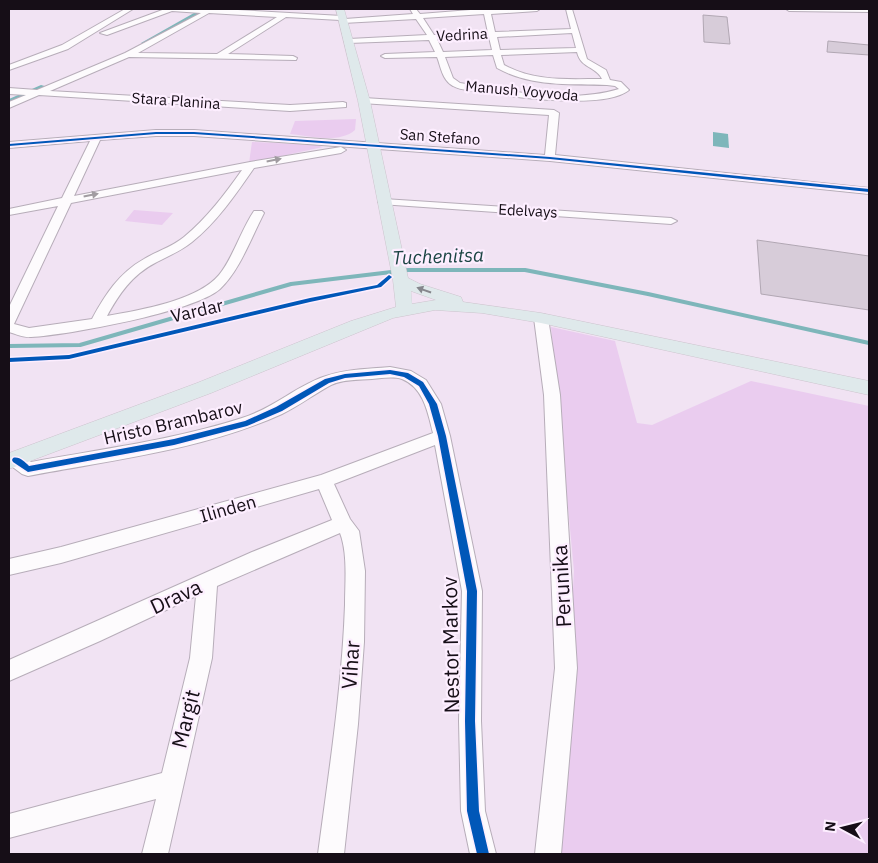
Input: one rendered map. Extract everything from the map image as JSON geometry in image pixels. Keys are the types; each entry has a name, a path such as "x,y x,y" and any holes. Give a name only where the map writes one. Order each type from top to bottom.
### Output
{"main road":[{"path":"342,16 364,101 405,310"},
{"path":"399,272 422,290 482,308"},
{"path":"12,460 204,388 357,325 405,310 435,305 482,308 540,318 869,388"}],"street":[{"path":"65,47 130,9"},
{"path":"9,68 172,9 306,18 416,12 537,9"},
{"path":"9,98 31,92 121,55 199,11 217,9"},
{"path":"306,18 312,9"},
{"path":"486,10 500,66 511,74 524,78 608,82 603,72 584,60 569,9"},
{"path":"789,9 869,10"},
{"path":"9,105 31,92 121,55 199,11"},
{"name":"Manush Voyvoda","path":"416,12 433,37 442,55 448,79 457,85 558,97 610,95 625,90 618,84 608,82"},
{"path":"220,56 283,16"},
{"name":"Vedrina","path":"349,41 575,31"},
{"path":"385,56 580,50"},
{"path":"121,55 293,58"},
{"path":"9,62 42,56"},
{"name":"Stara Planina","path":"9,91 290,108 344,105"},
{"path":"364,101 554,113 550,158"},
{"name":"San Stefano","path":"9,145 174,132 550,158 869,191"},
{"path":"9,320 96,139"},
{"path":"9,212 250,165 373,146"},
{"path":"97,323 112,295 126,276 149,261 180,246 212,214 250,165"},
{"name":"Edelvays","path":"384,202 671,221"},
{"path":"9,327 29,333 97,323 152,310 194,297 213,288 225,276 258,213"},
{"name":"Perunika","path":"540,318 552,395 566,668 548,854"},
{"name":"Hristo Brambarov","path":"12,460 28,469 210,433 263,416 308,394 327,382 345,376 390,372 406,375 421,384 433,404 442,436"},
{"name":"Ilinden","path":"9,566 61,556 324,481 442,436"},
{"name":"Nestor Markov","path":"442,436 452,479 472,591 470,721 473,811 483,854"},
{"name":"Vihar","path":"324,481 343,524 350,531 355,572 354,642 347,724 331,854"},
{"name":"Drava","path":"9,670 294,542 343,524"},
{"name":"Margit","path":"155,854 201,658 207,582"},
{"path":"9,826 171,783"}],"shaded area":[{"path":"356,119 355,130 341,137 324,138 290,134 295,121"},
{"path":"713,132 728,134 729,148 713,146"},
{"path":"252,142 316,145 323,147 249,163"},
{"path":"134,210 173,213 162,225 125,221"},
{"path":"551,327 615,341 637,423 652,425 751,381 869,406 869,854 559,854 574,571"}],"building":[{"path":"703,15 727,17 730,44 704,42"},
{"path":"828,41 869,45 869,55 827,52"},
{"path":"757,240 869,256 869,310 761,294"}],"waterway":[{"path":"145,43 205,9"},
{"path":"9,102 44,87"},
{"name":"Tuchenitsa","path":"9,346 80,345 291,284 408,270 525,270 648,294 869,343"}],"cycle path":[{"path":"9,145 156,133 194,133 550,158 869,191"},
{"name":"Vardar","path":"9,360 69,357 310,300 379,286 389,277"},
{"path":"16,460 28,469 174,442 247,423 279,409 327,381 345,376 390,372 406,375 421,384 433,404 442,436 472,591 470,721 473,811 483,854"}]}
